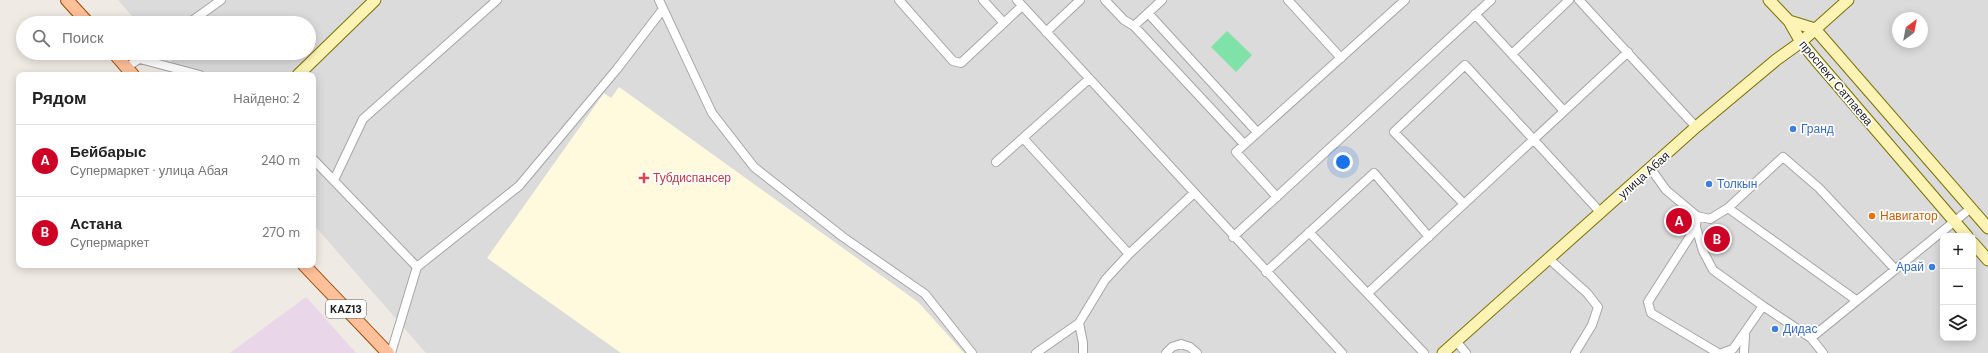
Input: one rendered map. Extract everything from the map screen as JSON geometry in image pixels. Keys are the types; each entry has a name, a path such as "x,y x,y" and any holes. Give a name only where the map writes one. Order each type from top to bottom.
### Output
{"main road":[{"path":"67,0 82,16"},
{"path":"120,60 130,71"},
{"name":"KAZ13","path":"307,268 390,353"}],"street":[{"path":"199,16 221,0"},
{"path":"316,57 375,0"},
{"path":"334,180 364,120 497,0"},
{"path":"659,0 712,113 754,168 843,237 925,294 972,353"},
{"path":"899,0 953,61 957,62 961,62 1022,6"},
{"path":"983,0 1004,23"},
{"path":"1017,0 1342,353"},
{"path":"1046,32 1080,0"},
{"path":"1105,0 1124,20 1134,26 1244,144"},
{"path":"1134,26 1162,0"},
{"path":"1288,0 1341,58"},
{"path":"1277,197 1236,152 1405,0"},
{"path":"1233,236 1491,0"},
{"path":"1512,54 1569,0"},
{"path":"1579,0 1696,127"},
{"path":"1769,0 1789,21"},
{"name":"улица Абая","path":"1443,353 1548,258 1651,169 1696,127 1776,60 1801,42 1848,0"},
{"path":"390,353 417,267 519,186 616,69 663,9"},
{"path":"1148,13 1257,132"},
{"path":"1476,14 1564,111"},
{"name":"проспект Сатпаева","path":"1789,21 1815,29 1988,228"},
{"name":"проспект Сатпаева","path":"1789,21 1801,42 1964,233"},
{"path":"1368,294 1628,52"},
{"path":"130,71 139,60"},
{"path":"144,60 189,72"},
{"path":"301,72 313,60"},
{"path":"1464,204 1394,132 1465,65 1601,213"},
{"path":"996,162 1089,79"},
{"path":"1023,138 1129,254"},
{"path":"1651,169 1666,190 1697,216 1710,219 1728,208 1783,157 1819,188 1895,269"},
{"path":"316,162 417,267"},
{"path":"1266,272 1374,173 1429,237"},
{"path":"1036,353 1079,323 1105,280 1129,254 1194,193"},
{"path":"1728,208 1856,300"},
{"path":"1811,338 1971,208"},
{"path":"1697,216 1696,227 1703,251 1713,270 1811,338 1823,353"},
{"path":"1696,227 1648,302 1651,313 1718,353"},
{"path":"1309,232 1424,353"},
{"path":"1976,246 1988,260"},
{"path":"1548,258 1587,293 1598,307 1592,325 1574,353"},
{"path":"1722,353 1734,349 1763,306"},
{"path":"1079,323 1083,343 1083,353"},
{"path":"1744,353 1745,334"},
{"path":"1456,341 1466,353"},
{"path":"1166,353 1172,347 1181,344 1190,347 1197,353"}],"shaded area":[{"path":"118,0 1988,0 1988,353 426,353 316,227 316,72 180,72 170,60 316,60 316,16 132,16"},
{"name":"Тубдиспансер","path":"619,87 918,302 964,353 621,353 487,258 604,93 611,98"},
{"path":"306,297 356,353 230,353"}],"green space":[{"path":"1227,31 1252,55 1236,72 1211,47"}],"place":[{"name":"Гранд","path":"1793,129"},
{"name":"Тубдиспансер","path":"644,178"},
{"name":"Толкын","path":"1709,184"},
{"name":"Навигатор","path":"1872,216"},
{"name":"Бейбарыс","path":"1679,221"},
{"name":"Астана","path":"1717,239"},
{"name":"Арай","path":"1932,267"},
{"name":"Дидас","path":"1775,329"}]}
